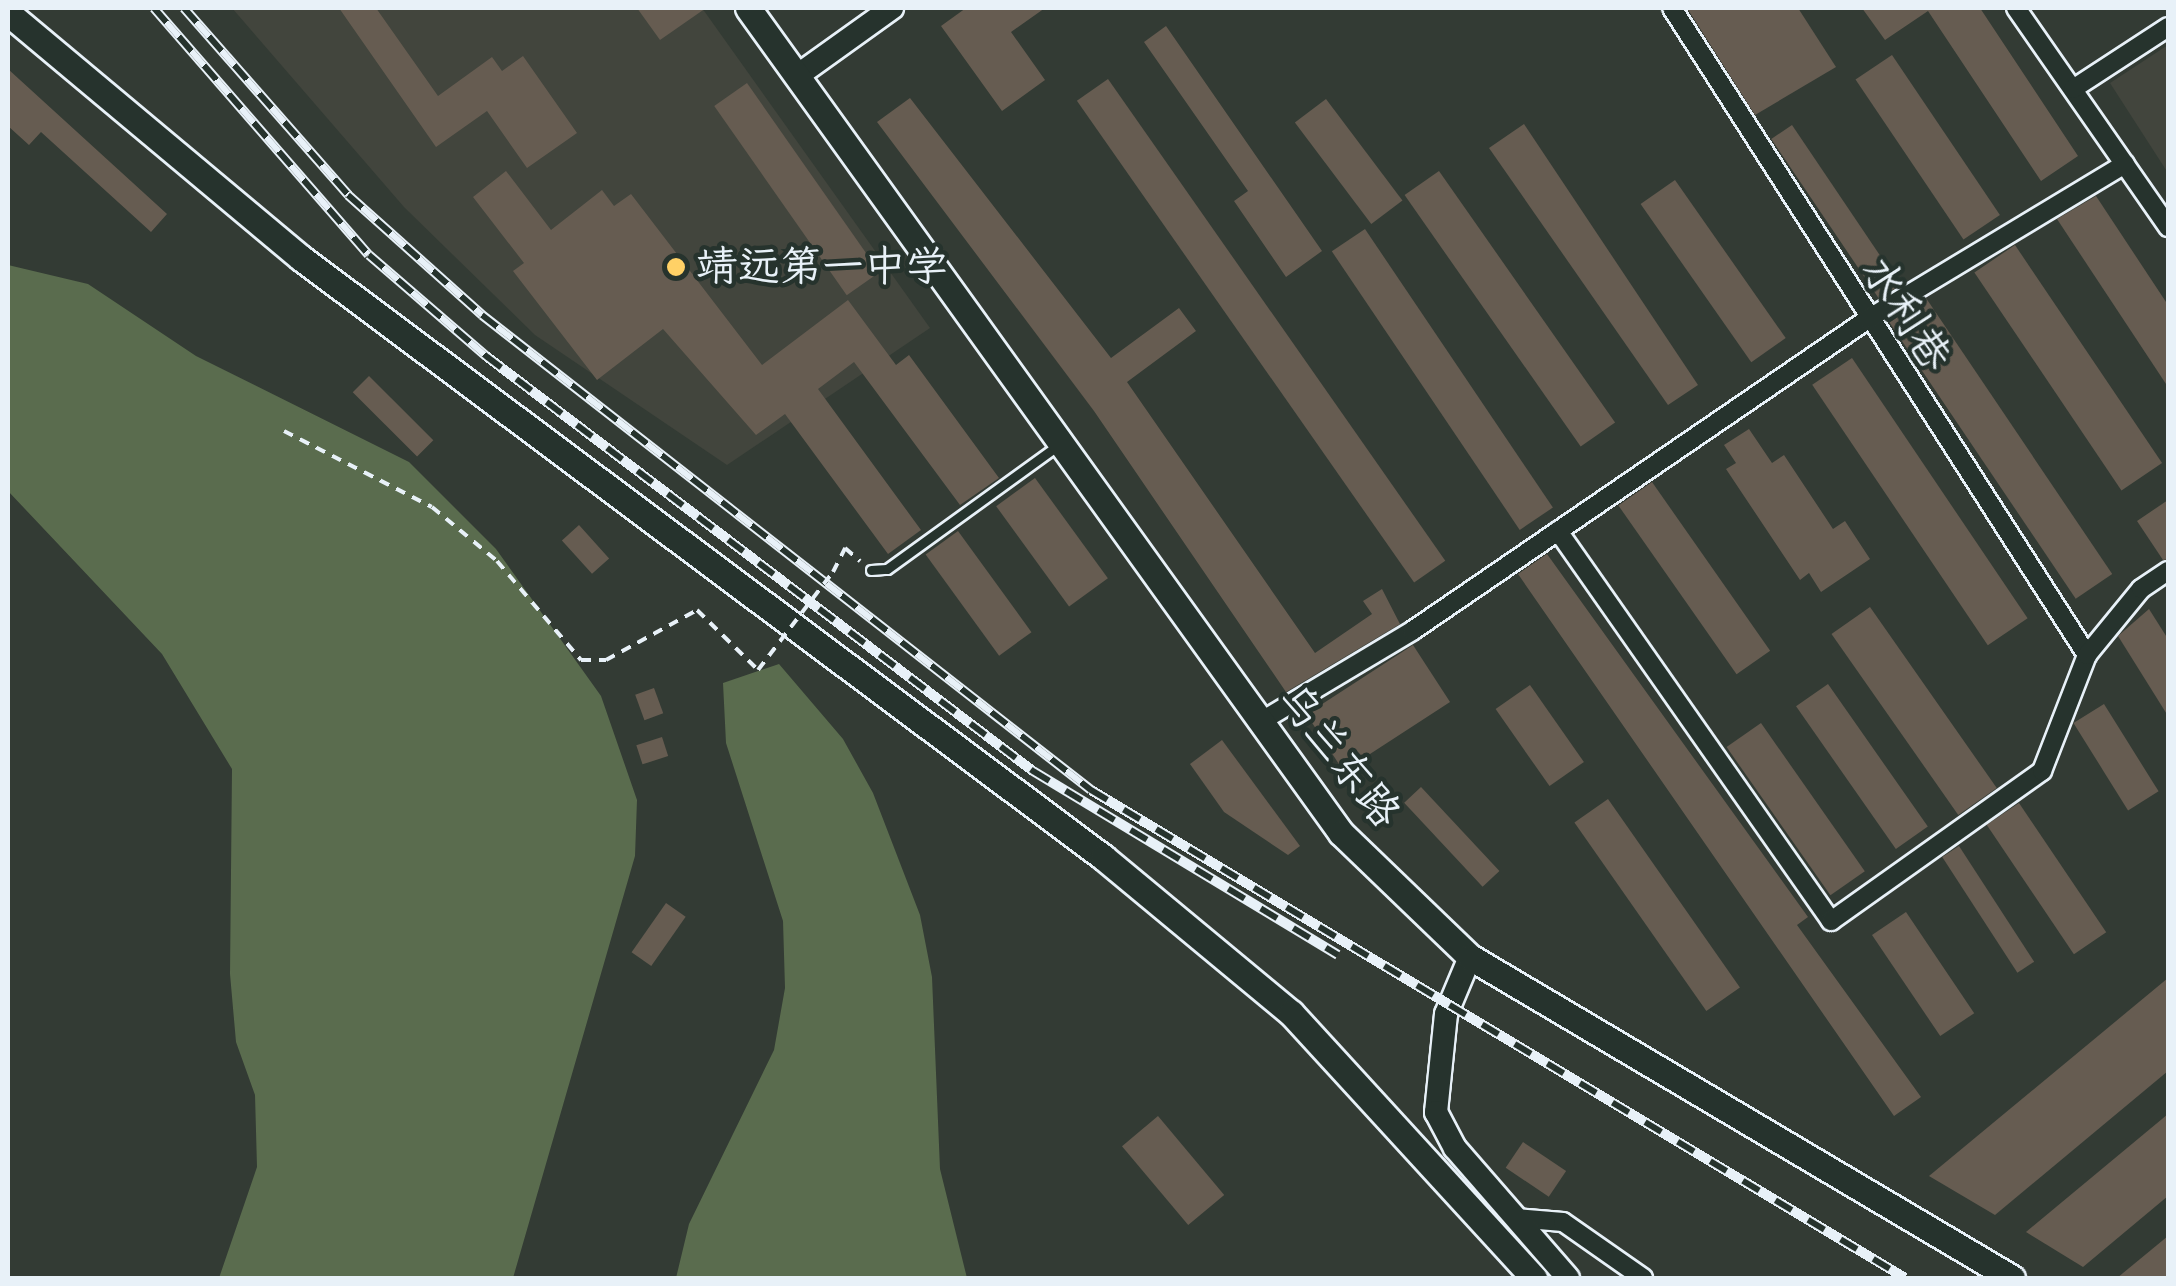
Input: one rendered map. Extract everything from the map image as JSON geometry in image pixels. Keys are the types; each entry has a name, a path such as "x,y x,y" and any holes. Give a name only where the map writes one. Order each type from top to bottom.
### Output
{"main road":[{"name":"乌兰东路","path":"748,8 1340,833 1470,957 2012,1278"},
{"path":"8,13 301,258 1146,893 1292,1013 1534,1278"}],"street":[{"path":"798,76 892,8"},
{"name":"水利巷","path":"1672,8 2087,655"},
{"path":"2016,8 2168,227"},
{"path":"2073,89 2168,28"},
{"path":"1260,722 1558,531 1868,319 2125,164"},
{"path":"1558,531 1831,921 2042,770 2087,655 2140,589 2168,570"},
{"path":"1470,957 1442,1033 1436,1112 1516,1218 1568,1278"},
{"path":"1516,1218 1563,1222 1643,1278"}],"lane":[{"path":"871,570 887,569 1059,444"}],"path":[{"path":"284,432 432,507 498,561 582,660 606,660 697,610 758,670 833,572 844,548 871,570"}],"shaded area":[{"name":"靖远第一中学","path":"232,8 702,8 930,328 727,465 535,335 404,207"},
{"path":"2168,45 2168,173 2110,83"}],"green space":[{"path":"8,265 88,284 196,356 409,462 496,549 601,696 637,800 635,856 513,1278 219,1278 257,1167 255,1095 236,1042 230,974 232,769 162,654 8,491"},
{"path":"779,664 843,739 873,793 920,915 932,977 940,1169 967,1278 676,1278 689,1224 774,1050 785,988 783,921 726,743 723,683"}],"building":[{"path":"339,8 376,8 438,96 492,57 502,71 523,56 577,133 527,168 487,111 436,147"},
{"path":"637,8 706,8 660,40"},
{"path":"966,8 1045,8 1011,32 1045,80 1002,111 941,26"},
{"path":"1687,8 1798,8 1836,67 1755,115"},
{"path":"1862,8 1980,8 2078,156 2041,181 1928,11 1885,40"},
{"path":"1166,26 1322,251 1286,277 1234,201 1248,191 1144,42"},
{"path":"1892,55 2000,215 1963,240 1856,80"},
{"path":"8,69 167,214 151,232 41,132 29,145 8,126"},
{"path":"1108,79 1445,561 1414,582 1077,101"},
{"path":"747,83 879,272 847,295 714,106"},
{"path":"910,98 1111,358 1179,308 1196,331 1127,382 1315,653 1372,614 1363,601 1382,589 1400,624 1286,692 1094,411 877,122"},
{"path":"1326,99 1402,200 1371,224 1295,122"},
{"path":"1524,124 1698,385 1668,405 1489,148"},
{"path":"1792,125 1900,285 1879,299 1771,139"},
{"path":"506,171 551,230 602,190 614,206 631,194 762,365 848,300 896,365 909,355 999,478 960,505 854,362 818,389 921,530 888,554 785,414 756,435 663,329 597,380 513,271 524,263 473,197"},
{"path":"1439,171 1615,422 1581,447 1405,195"},
{"path":"1675,180 1786,338 1751,362 1641,204"},
{"path":"2096,196 2168,305 2168,387 2057,219"},
{"path":"1365,229 1553,508 1520,530 1332,251"},
{"path":"2015,245 2162,463 2121,490 1974,272"},
{"path":"1926,298 2112,574 2076,599 1890,323"},
{"path":"1852,358 2028,618 1988,645 1812,385"},
{"path":"369,376 433,440 417,457 353,392"},
{"path":"1749,429 1772,463 1784,455 1833,529 1845,521 1870,559 1821,592 1809,573 1800,580 1726,469 1736,463 1724,445"},
{"path":"1035,478 1108,578 1069,607 996,506"},
{"path":"1652,482 1770,651 1737,674 1618,506"},
{"path":"2168,500 2168,559 2163,560 2137,521"},
{"path":"579,525 609,558 592,574 562,540"},
{"path":"958,531 1031,632 999,656 926,555"},
{"path":"1547,554 1808,917 1797,925 1921,1097 1894,1116 1518,574"},
{"path":"1870,607 1997,788 1958,815 1831,634"},
{"path":"2149,609 2168,639 2168,716 2118,636"},
{"path":"1413,645 1450,702 1344,771 1306,714"},
{"path":"1828,684 1928,827 1896,849 1796,706"},
{"path":"1530,685 1584,762 1550,786 1496,709"},
{"path":"654,688 663,713 644,720 635,695"},
{"path":"2104,704 2159,791 2128,810 2073,723"},
{"path":"1761,723 1865,871 1830,895 1727,747"},
{"path":"662,737 668,756 643,764 636,745"},
{"path":"1222,740 1300,846 1288,855 1224,812 1190,764"},
{"path":"1421,787 1499,871 1483,887 1404,803"},
{"path":"1608,799 1740,987 1706,1011 1574,823"},
{"path":"2019,803 2106,932 2074,954 1987,825"},
{"path":"1959,846 2034,962 2017,973 1942,857"},
{"path":"666,903 686,917 651,966 632,952"},
{"path":"1906,912 1974,1013 1940,1036 1872,935"},
{"path":"2168,978 2168,1071 1995,1215 1929,1176"},
{"path":"2168,1114 2168,1196 2083,1267 2026,1232"},
{"path":"1158,1116 1224,1195 1188,1225 1122,1146"},
{"path":"1523,1142 1566,1171 1549,1197 1506,1168"},
{"path":"2168,1236 2168,1278 2117,1278"}],"railway":[{"path":"154,8 369,255 486,356 1033,771 1338,955"},
{"path":"184,8 348,195 482,315 1091,790 1905,1278"}],"place":[{"name":"靖远第一中学","path":"676,267"}]}
